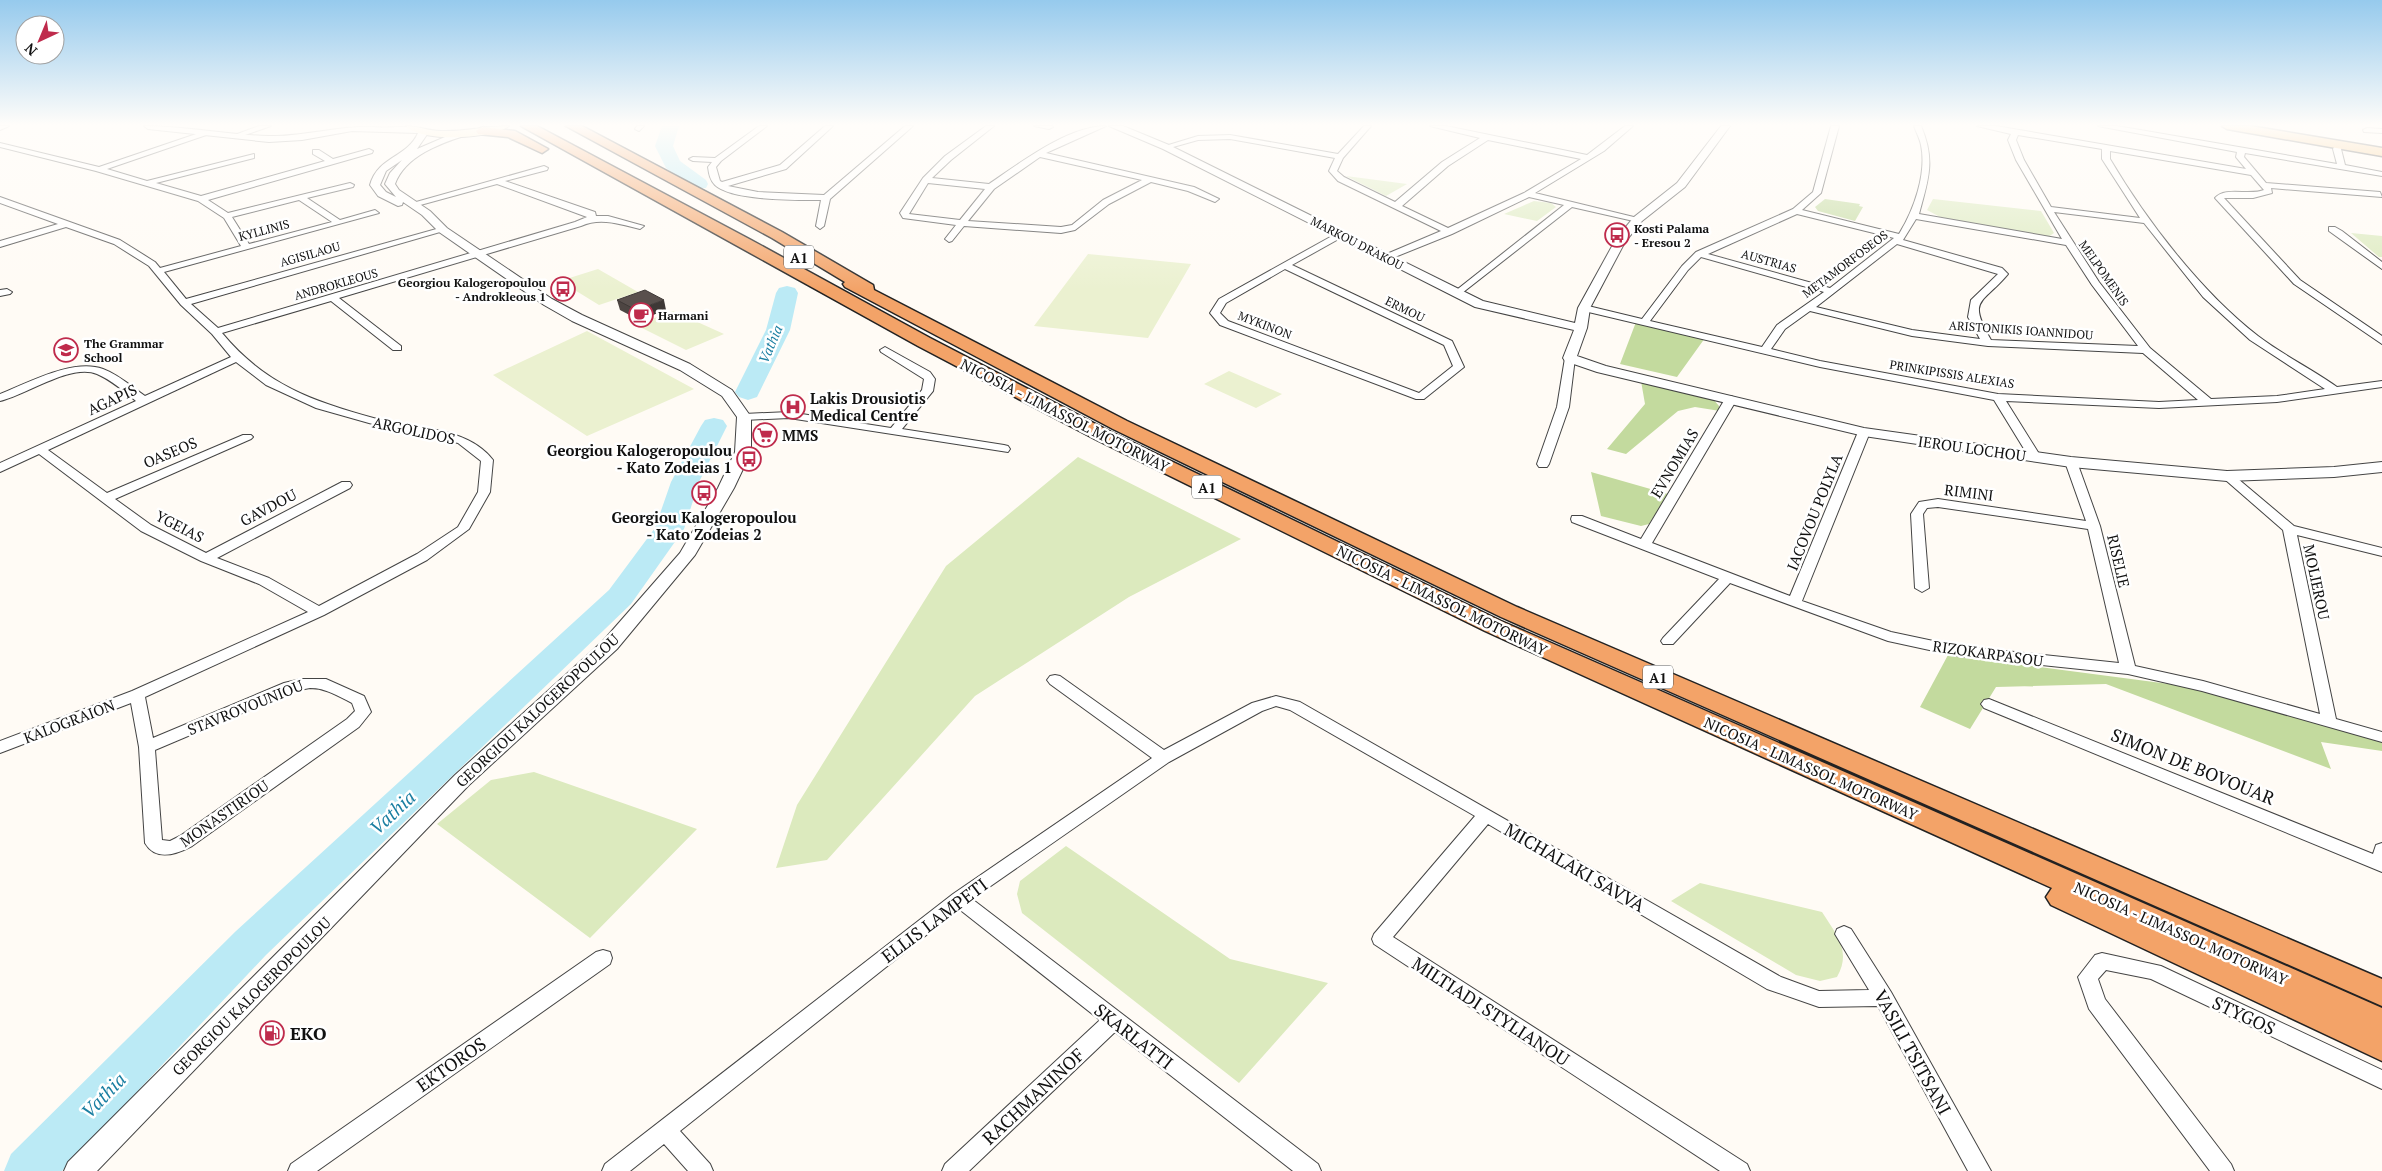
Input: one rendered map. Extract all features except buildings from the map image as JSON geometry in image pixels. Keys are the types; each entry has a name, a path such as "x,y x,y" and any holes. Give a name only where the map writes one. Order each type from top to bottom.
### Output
{"highway":[{"path":"601,181 694,231"},
{"name":"NICOSIA - LIMASSOL MOTORWAY","path":"629,181 934,339 1120,425 1509,612 2382,994"},
{"name":"NICOSIA - LIMASSOL MOTORWAY","path":"656,181 1104,436 1493,626 2382,1023"},
{"path":"675,181 778,235 934,339"},
{"path":"806,292 934,339"},
{"path":"1493,626 1674,716 2382,1046"}],"street":[{"path":"139,181 201,199 227,216 246,247"},
{"path":"147,183 156,181"},
{"path":"201,199 264,181"},
{"path":"375,181 375,185 382,194 437,225 548,302 685,367 727,393 744,417 789,415 1004,449"},
{"path":"390,181 390,184 396,192 426,214 437,225"},
{"path":"413,204 497,181 592,214 591,218 608,219 640,226"},
{"path":"717,181 721,185 733,190 826,198"},
{"path":"721,185 736,181"},
{"path":"820,226 826,198 846,181"},
{"path":"926,181 904,213 906,216 960,223 1061,230 1075,227 1106,202 1148,181"},
{"path":"932,181 991,187"},
{"path":"949,239 991,187 1000,181"},
{"path":"1152,181 1191,189 1216,199"},
{"name":"MARKOU DRAKOU","path":"1234,181 1479,304 1581,328"},
{"path":"1345,181 1449,232"},
{"path":"1396,206 1428,181"},
{"path":"1386,258 1449,232 1528,194 1550,181"},
{"path":"1543,464 1563,407 1570,358 1581,328 1584,308 1620,241 1638,219 1684,181"},
{"path":"1645,321 1685,268 1700,254 1796,211 1817,193 1820,181"},
{"name":"METAMORFOSEOS","path":"1765,350 1781,327 1832,291 1898,239 1914,216 1923,181"},
{"name":"MELPOMENIS","path":"2032,181 2094,283 2146,350 2209,403"},
{"path":"2119,181 2147,221 2206,296 2254,338 2332,389"},
{"path":"2262,181 2269,191 2265,194 2222,195 2219,198 2297,282 2382,341"},
{"path":"227,216 350,185"},
{"path":"2266,185 2380,194"},
{"path":"1528,194 1638,219"},
{"path":"301,198 339,223"},
{"name":"ARGOLIDOS","path":"0,200 117,242 152,264 184,303 216,332 238,358 270,383 317,405 376,422 462,440 487,460 484,492 463,529 422,558 319,612 137,695"},
{"path":"1457,294 1570,204"},
{"path":"0,211 19,206"},
{"path":"2048,209 2147,221"},
{"path":"1796,211 1898,239 1999,270 2003,274 1976,300 1973,317 1988,342"},
{"name":"KYLLINIS","path":"158,270 375,213"},
{"path":"1914,216 2068,243"},
{"name":"ANDROKLEOUS","path":"216,332 479,255 578,224 591,218"},
{"path":"0,244 66,224"},
{"name":"AGISILAOU","path":"184,303 437,225"},
{"path":"2332,229 2347,238 2366,256 2382,266"},
{"name":"MYKINON","path":"1341,234 1222,301 1215,313 1224,323 1420,397"},
{"name":"AUSTRIAS","path":"1700,254 1832,291"},
{"name":"ERMOU","path":"1284,265 1448,344 1459,367 1420,397"},
{"path":"333,298 396,348"},
{"name":"PRINKIPISSIS ALEXIAS","path":"1584,308 1883,377 1998,397 2104,404 2209,403 2277,399 2332,389 2382,384"},
{"name":"ARISTONIKIS IOANNIDOU","path":"1808,308 1912,333 1988,342 2146,350"},
{"path":"885,350 930,378 927,390 894,432"},
{"name":"AGAPIS","path":"0,468 238,358"},
{"name":"IEROU LOCHOU","path":"1570,358 1602,369 1864,432 2071,462 2227,476 2334,472 2382,467"},
{"path":"0,398 60,375 88,369 98,370 144,401"},
{"path":"1998,397 2035,457"},
{"name":"EVNOMIAS","path":"1645,544 1730,399"},
{"name":"GEORGIOU KALOGEROPOULOU","path":"78,1171 462,780 610,645 687,554 697,538 726,488 742,452 744,417"},
{"name":"IACOVOU POLYLA","path":"1794,603 1864,432"},
{"name":"OASEOS","path":"106,498 247,437"},
{"name":"YGEIAS","path":"39,449 146,528 206,558 264,581 319,612"},
{"name":"RISELIE","path":"2071,462 2094,526 2128,669"},
{"name":"MOLIEROU","path":"2227,476 2289,529 2329,722"},
{"name":"GAVDOU","path":"206,558 346,485"},
{"name":"RIMINI","path":"1922,588 1917,514 1923,505 1938,503 2094,526"},
{"name":"RIZOKARPASOU","path":"1577,518 1794,603 1888,636 1957,651 2128,669 2203,686 2382,737"},
{"path":"2289,529 2382,552"},
{"path":"1668,642 1728,577"},
{"path":"1055,680 1163,758"},
{"name":"STAVROVOUNIOU","path":"147,747 289,687 309,681 323,682 359,700 363,712"},
{"name":"KALOGRAION","path":"0,747 137,695"},
{"name":"MONASTIRIOU","path":"137,695 147,747 154,842 159,848 167,849 186,841 353,723 363,712"},
{"name":"ELLIS LAMPETI","path":"613,1171 959,899 1163,758 1257,707 1276,701"},
{"name":"MICHALAKI SAVVA","path":"1276,701 1295,706 1774,983 1819,999 1884,998"},
{"name":"SIMON DE BOVOUAR","path":"1989,704 2381,860"},
{"name":"MILTIADI STYLIANOU","path":"1486,815 1381,939 1739,1171"},
{"name":"SKARLATTI","path":"959,899 1301,1169"},
{"name":"VASILI TSITSANI","path":"1844,934 1884,998 1980,1171"},
{"name":"EKTOROS","path":"300,1171 603,958"},
{"name":"STYGOS","path":"2223,1171 2096,1003 2088,976 2102,961 2154,972 2382,1080"},
{"name":"RACHMANINOF","path":"953,1171 1114,1020"},
{"path":"665,1130 702,1171"}],"green space":[{"path":"1355,181 1381,181 1407,184 1386,196"},
{"path":"1825,199 1860,204 1859,206 1863,207 1855,221 1818,211 1815,207"},
{"path":"1933,199 2041,211 2054,233 2048,237 1940,217 1927,210"},
{"path":"1534,201 1551,203 1556,207 1537,221 1504,214"},
{"path":"2351,233 2382,236 2382,257 2379,257"},
{"path":"1088,254 1191,264 1148,338 1034,326"},
{"path":"598,269 638,292 599,305 560,281"},
{"path":"673,311 724,334 686,350 636,325"},
{"path":"1636,322 1705,338 1677,377 1620,364"},
{"path":"587,331 694,389 587,436 493,375"},
{"path":"1229,371 1282,394 1256,408 1204,384"},
{"path":"1641,381 1713,399 1719,406 1720,411 1695,407 1678,411 1626,454 1607,449 1645,404"},
{"path":"1078,457 1241,539 1129,597 975,696 827,860 776,868 797,805 946,566"},
{"path":"1591,472 1668,494 1649,524 1641,526 1601,516"},
{"path":"1948,655 2192,687 2382,742 2382,751 2321,742 2331,769 2106,684 1996,687 1970,729 1920,707"},
{"path":"534,772 697,829 590,938 437,824 491,780"},
{"path":"1066,846 1230,959 1328,983 1239,1083 1022,913 1017,894 1020,881"},
{"path":"1700,883 1822,912 1837,935 1843,951 1841,968 1837,977 1820,981 1796,975 1671,901"}],"waterway":[{"name":"Vathia","path":"694,181 699,184"},
{"name":"Vathia","path":"748,392 778,330 787,293"},
{"name":"Vathia","path":"29,1171 251,943 620,597 669,529 685,482 714,426"}],"place":[{"name":"Kosti Palama - Eresou 2","path":"1617,235"},
{"name":"Georgiou Kalogeropoulou - Androkleous 1","path":"563,289"},
{"name":"Harmani","path":"641,315"},
{"name":"The Grammar School","path":"66,350"},
{"name":"Lakis Drousiotis Medical Centre","path":"793,407"},
{"name":"MMS","path":"765,435"},
{"name":"Georgiou Kalogeropoulou - Kato Zodeias 1","path":"749,459"},
{"name":"Georgiou Kalogeropoulou - Kato Zodeias 2","path":"704,493"},
{"name":"EKO","path":"272,1033"}]}
